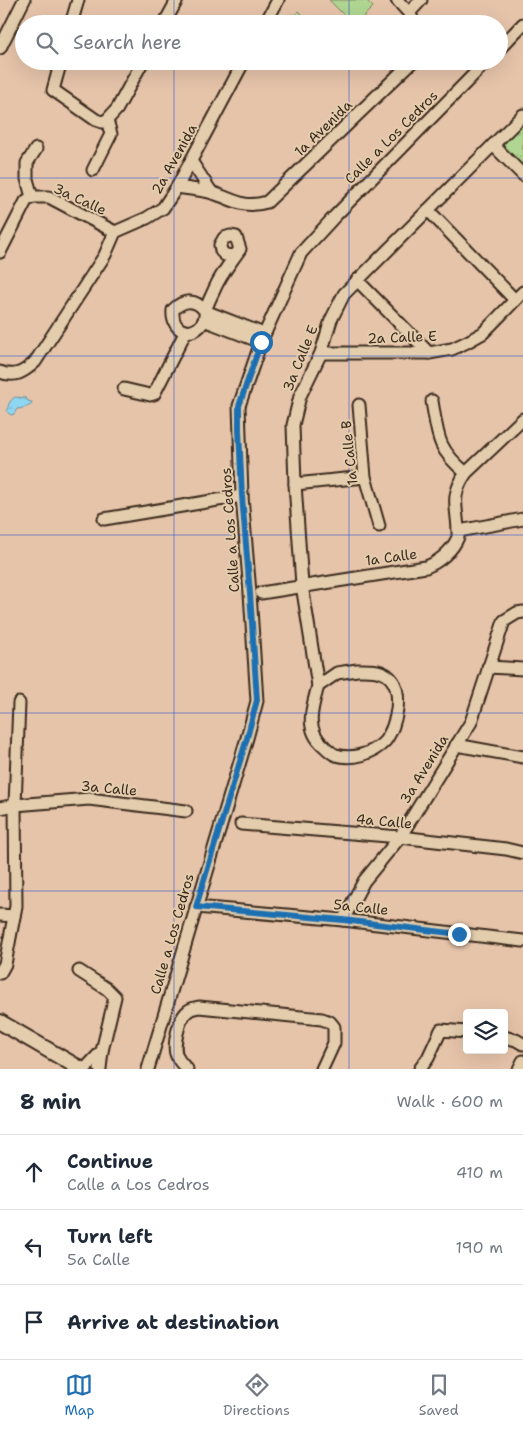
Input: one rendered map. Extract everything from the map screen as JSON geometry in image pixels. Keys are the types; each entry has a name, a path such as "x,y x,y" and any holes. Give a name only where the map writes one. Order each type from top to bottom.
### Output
{"street":[{"path":"16,15 24,0"},
{"path":"74,15 78,0"},
{"path":"169,15 177,0"},
{"path":"269,15 278,0"},
{"path":"398,0 409,13 421,0"},
{"path":"1,44 15,17"},
{"path":"508,40 523,24"},
{"path":"59,70 53,90 96,120 102,122 107,120 117,109 138,70"},
{"name":"2a Avenida","path":"115,232 147,218 163,208 177,187 239,70"},
{"name":"1a Avenida","path":"212,193 238,203 254,206 267,202 404,70"},
{"name":"Calle a Los Cedros","path":"148,1069 257,700 242,496 239,406 262,338 301,253 478,70"},
{"name":"3a Calle E","path":"318,686 302,585 294,484 293,425 300,396 321,353 344,294 523,115"},
{"path":"93,170 111,134 107,120"},
{"path":"493,145 523,176"},
{"path":"0,252 26,201 32,197 27,179 27,163 36,149"},
{"path":"191,161 212,193"},
{"path":"177,187 212,193"},
{"name":"3a Calle","path":"32,197 49,198 115,232"},
{"path":"428,210 519,296"},
{"path":"0,372 9,376 24,372 35,362 105,255 115,232"},
{"path":"234,256 215,287 205,316 195,329 180,330 172,318 173,310 179,304 194,302 200,305 205,316 262,338"},
{"path":"356,280 429,353"},
{"name":"2a Calle E","path":"321,353 429,353 452,349 483,333 519,296"},
{"path":"124,389 150,395 154,394 186,331"},
{"path":"432,401 438,437 442,447 452,461 466,473"},
{"name":"1a Calle B","path":"360,405 365,477 379,526"},
{"path":"523,419 466,473 456,491 455,502 458,531 523,519"},
{"path":"294,484 365,477"},
{"path":"104,520 242,496"},
{"name":"1a Calle","path":"261,593 302,585 426,567 434,564 448,552 456,542 458,531"},
{"name":"3a Avenida","path":"343,920 364,881 400,837 471,722 504,621 523,612"},
{"path":"488,667 523,669"},
{"path":"375,670 386,675 394,684 398,696 398,709 386,740 372,752 353,756 335,755 316,739 310,715 318,686 337,673 375,670"},
{"path":"0,973 5,964 16,906 15,805 19,703"},
{"path":"456,745 523,757"},
{"name":"3a Calle","path":"0,808 89,799 186,811"},
{"name":"4a Calle","path":"241,824 400,837 506,849 523,853"},
{"name":"5a Calle","path":"196,907 343,920 523,941"},
{"path":"0,915 14,916"},
{"path":"79,972 107,988 115,998 102,1051 100,1069"},
{"path":"187,1069 176,1055 175,1044 182,1016 189,1009 199,1007 322,1019 330,1022 334,1027 334,1042 322,1069"},
{"path":"0,1022 81,1069"},
{"path":"420,1069 428,1058 441,1030 463,1032"},
{"path":"508,1038 523,1044"},
{"path":"85,1069 102,1051"},
{"path":"519,1069 523,1061"}],"green space":[{"path":"329,0 366,0 373,7 365,15 344,15"},
{"path":"299,11 303,15 295,15"},
{"path":"523,123 523,166 500,144"}],"water":[{"path":"15,397 26,398 32,402 31,405 17,409 11,415 7,412 8,407"}],"route":[{"path":"261,342 239,406 242,496 257,700 196,907 343,920 459,934"}]}
